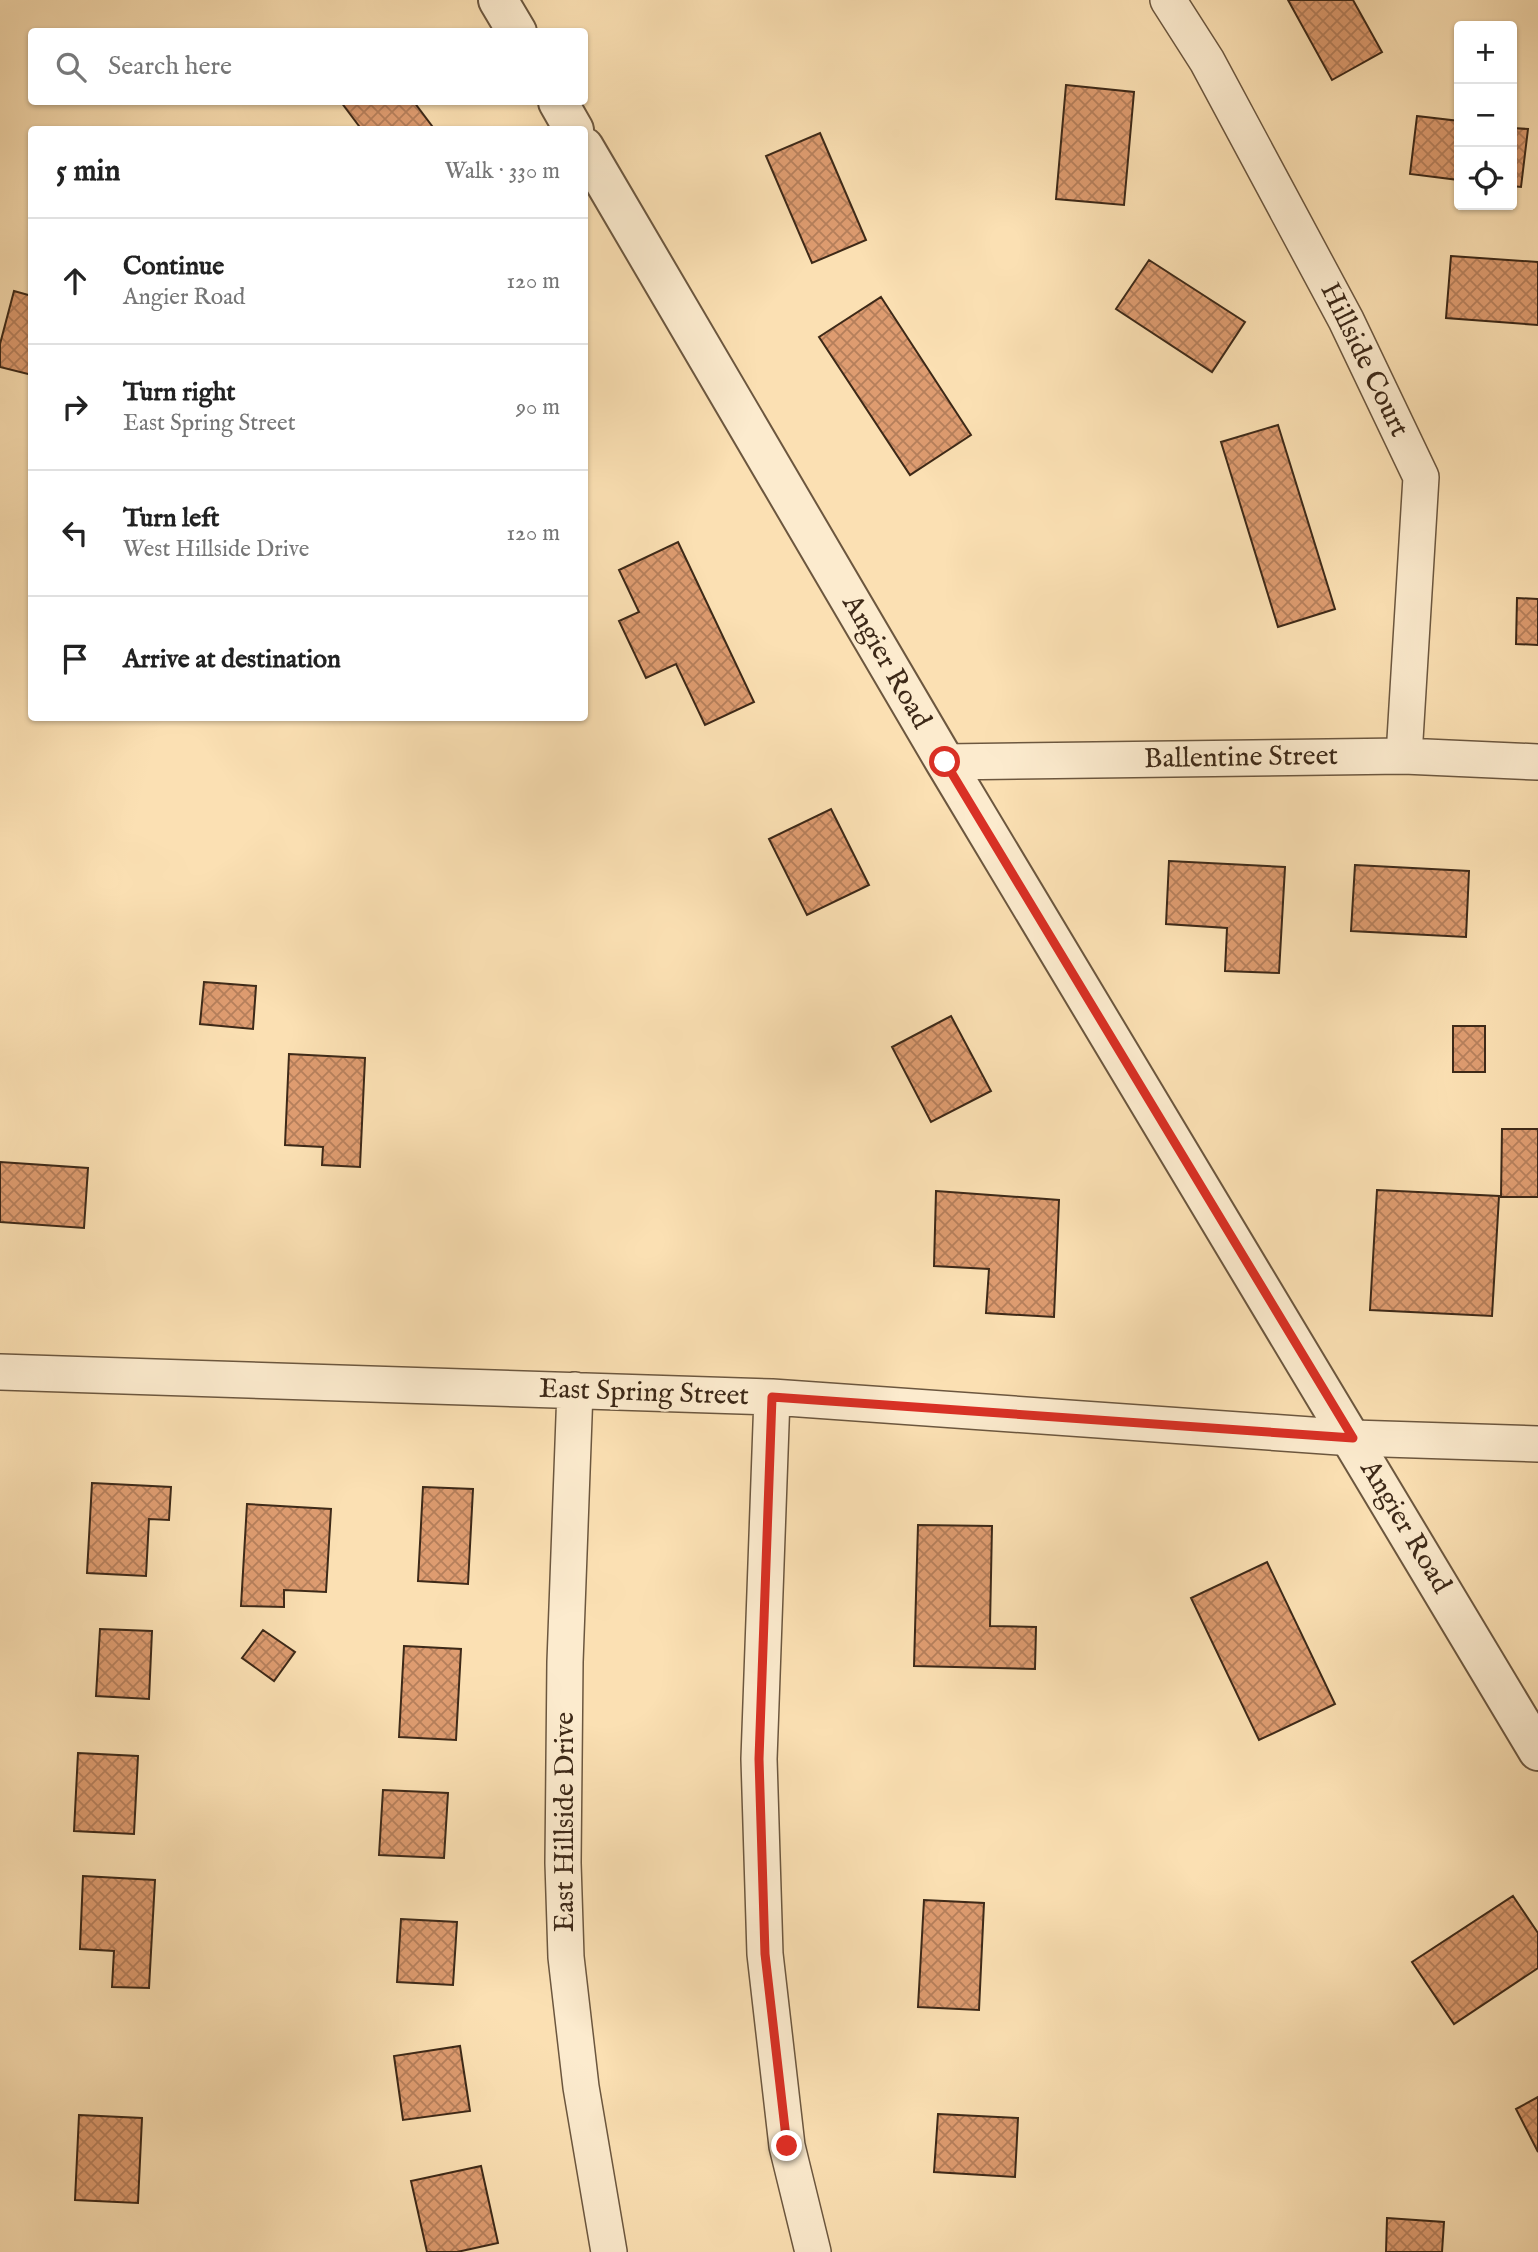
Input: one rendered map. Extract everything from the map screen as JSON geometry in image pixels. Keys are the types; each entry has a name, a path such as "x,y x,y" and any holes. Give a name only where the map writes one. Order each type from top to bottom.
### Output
{"street":[{"path":"498,0 514,28"},
{"name":"Hillside Court","path":"1168,0 1207,61 1346,320 1421,477 1405,756"},
{"path":"560,105 572,126"},
{"name":"Angier Road","path":"588,155 945,762 1353,1438 1538,1751"},
{"name":"Ballentine Street","path":"945,762 1405,756 1538,762"},
{"name":"East Spring Street","path":"0,1372 772,1397 1353,1438 1538,1444"},
{"name":"East Hillside Drive","path":"575,1390 565,1662 563,1863 566,1957 581,2087 608,2252"},
{"path":"772,1397 759,1759 765,1954 787,2146 813,2252"}],"building":[{"path":"1288,0 1353,0 1382,52 1332,80"},
{"path":"1066,85 1134,92 1124,205 1056,199"},
{"path":"343,105 416,105 432,126 359,126"},
{"path":"1417,116 1454,120 1454,179 1410,174"},
{"path":"1517,128 1528,129 1521,187 1517,187"},
{"path":"820,133 866,240 812,263 766,156"},
{"path":"1451,256 1538,262 1538,325 1446,318"},
{"path":"1149,260 1245,322 1212,372 1116,309"},
{"path":"14,291 28,295 28,374 0,367 0,344"},
{"path":"881,297 971,435 910,475 819,337"},
{"path":"1278,425 1335,609 1278,627 1221,442"},
{"path":"678,542 754,702 705,725 676,664 646,678 619,621 639,612 619,570"},
{"path":"1517,598 1538,599 1538,645 1516,644"},
{"path":"831,809 869,885 807,915 769,839"},
{"path":"1169,861 1285,867 1279,973 1225,971 1227,928 1166,924"},
{"path":"1355,865 1469,871 1466,937 1351,931"},
{"path":"204,982 256,986 253,1029 200,1024"},
{"path":"951,1016 991,1091 931,1122 892,1047"},
{"path":"1453,1026 1485,1026 1485,1072 1453,1072"},
{"path":"289,1054 365,1058 360,1167 322,1165 323,1147 285,1145"},
{"path":"1502,1129 1538,1129 1538,1197 1501,1197"},
{"path":"0,1162 88,1168 84,1228 0,1222"},
{"path":"1377,1190 1499,1196 1492,1316 1370,1310"},
{"path":"936,1191 1059,1200 1054,1317 986,1313 989,1269 934,1266"},
{"path":"92,1483 171,1487 169,1520 149,1519 146,1576 87,1573"},
{"path":"423,1487 473,1489 468,1584 418,1581"},
{"path":"247,1504 331,1509 326,1592 284,1590 284,1607 241,1606"},
{"path":"918,1525 992,1526 990,1626 1036,1627 1035,1669 914,1666"},
{"path":"1267,1562 1335,1704 1259,1740 1191,1598"},
{"path":"100,1629 152,1631 149,1699 96,1696"},
{"path":"263,1630 295,1652 274,1681 242,1658"},
{"path":"404,1646 461,1649 456,1740 399,1737"},
{"path":"78,1753 138,1756 134,1834 74,1831"},
{"path":"383,1790 448,1793 444,1858 379,1855"},
{"path":"83,1876 155,1880 149,1988 112,1987 114,1951 80,1949"},
{"path":"1513,1896 1538,1933 1538,1968 1454,2024 1412,1962"},
{"path":"924,1900 984,1903 979,2010 918,2007"},
{"path":"401,1919 457,1922 453,1985 397,1982"},
{"path":"460,2046 470,2111 403,2120 394,2056"},
{"path":"1538,2097 1538,2152 1516,2109"},
{"path":"938,2114 1018,2118 1015,2177 934,2172"},
{"path":"79,2115 142,2118 138,2203 75,2200"},
{"path":"481,2166 498,2243 457,2252 427,2252 411,2181"},
{"path":"1387,2218 1444,2222 1442,2252 1386,2252"}],"route":[{"path":"787,2146 765,1954 759,1759 772,1397 1353,1438 945,762"}]}
